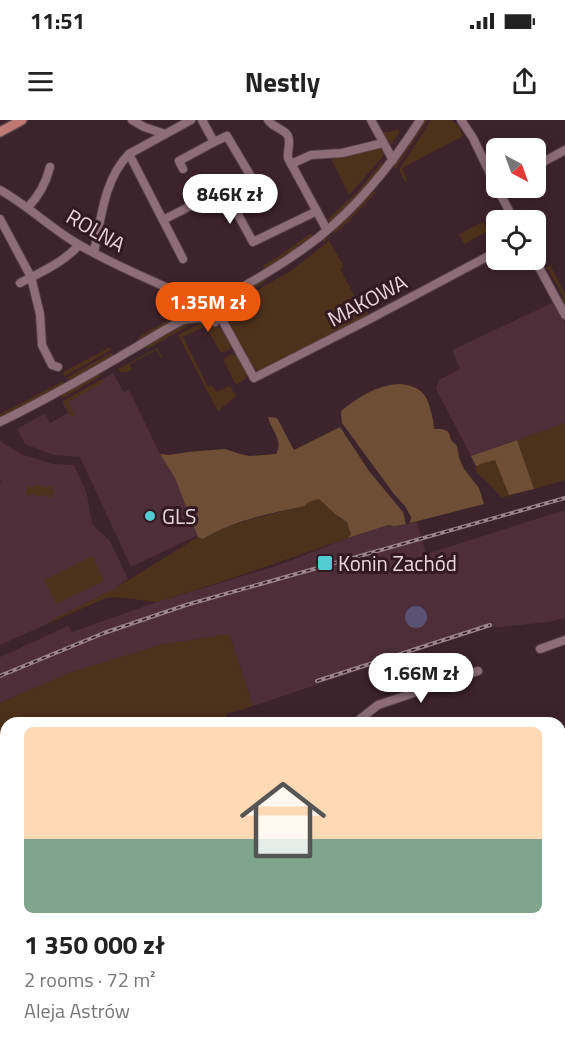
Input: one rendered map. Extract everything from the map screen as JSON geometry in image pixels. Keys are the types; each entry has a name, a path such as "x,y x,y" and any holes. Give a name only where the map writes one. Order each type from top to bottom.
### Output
{"main road":[{"path":"0,132 22,120"}],"street":[{"path":"132,120 165,134"},
{"path":"94,252 105,199 121,162 129,154 190,120"},
{"path":"202,120 214,142"},
{"path":"268,120 272,126 283,131 289,138 287,153 291,164 327,230"},
{"path":"371,120 393,160"},
{"path":"0,422 55,394 289,259 327,230 361,198 393,160 420,120"},
{"path":"461,120 486,165"},
{"path":"183,169 179,161 227,136 260,192"},
{"path":"291,164 311,155 342,153 383,143"},
{"path":"546,160 565,150"},
{"path":"129,154 183,259"},
{"path":"28,207 46,182 50,167"},
{"path":"163,220 224,189 253,242 317,211"},
{"name":"ROLNA","path":"0,190 16,198 79,245 181,295 197,293 204,297 208,306"},
{"path":"0,219 31,278 40,314 42,345 52,365 58,367"},
{"path":"20,283 71,254 79,245"},
{"name":"MAKOWA","path":"233,341 254,378 486,257"},
{"path":"541,270 564,311"},
{"path":"181,295 186,309 184,320"},
{"path":"220,299 220,316"},
{"path":"208,306 220,316 233,341"},
{"path":"208,306 212,320"},
{"path":"184,320 196,318 212,320 224,328 233,341"},
{"path":"540,649 565,640"},
{"path":"363,717 378,705 478,671"}],"shaded area":[{"path":"424,120 428,120 395,169 393,167"},
{"path":"431,120 452,120 459,127 463,136 402,168 407,180 405,182 399,170"},
{"path":"397,129 400,132 390,146 382,132"},
{"path":"379,146 384,155 349,195 330,156"},
{"path":"381,163 385,165 375,178 332,221 326,221 360,189"},
{"path":"373,192 376,192 348,222 324,242 322,239 333,234 335,228"},
{"path":"483,222 486,227 486,232 464,244 459,234"},
{"path":"310,234 313,236 264,270 263,266"},
{"path":"329,241 344,266 340,269 363,312 367,310 368,316 264,370 255,369 251,366 222,313 223,309 291,271"},
{"path":"553,264 551,267 565,294 565,304 560,300 564,298 548,269 546,270"},
{"path":"264,278 266,281 222,307 225,301"},
{"path":"554,302 565,324 565,423 471,456 436,389 439,380 460,369 452,350"},
{"path":"184,311 181,317 141,340 139,337"},
{"path":"199,320 147,349 145,347 189,322"},
{"path":"202,322 220,329 231,345 227,351 220,352 206,326 183,337 208,387 212,385 216,392 230,386 236,396 218,411 178,335"},
{"path":"110,347 111,350 65,376 62,373"},
{"path":"157,348 161,358 156,350 129,365 132,369 127,372 121,372 118,369"},
{"path":"113,352 112,357 71,380 66,378"},
{"path":"232,354 238,356 247,372 245,379 237,384 224,361"},
{"path":"113,373 123,391 129,390 160,454 175,478 198,535 131,567 80,457 53,455 25,444 17,429 45,413 50,423 68,413 62,402"},
{"path":"97,374 101,376 61,399 62,394"},
{"path":"102,379 103,382 68,402 75,415 71,417 63,401"},
{"path":"63,381 62,386 0,417 0,414"},
{"path":"400,384 408,385 424,394 434,429 442,429 449,433 451,440 457,446 464,469 479,488 484,504 410,523 411,517 405,506 342,423 341,411 376,389"},
{"path":"268,417 277,418 294,450 340,427 369,471 403,512 406,524 388,525 348,538 351,534 347,522 319,499 304,506 239,522 203,539 198,537 175,478 160,454 225,449 250,456 276,454 278,440"},
{"path":"565,423 565,480 534,489 517,440"},
{"path":"517,440 534,489 509,495 495,460 476,466 471,456"},
{"path":"0,441 23,455 53,464 74,465 87,494 92,524 110,541 128,579 114,589 47,624 0,645 1,482"},
{"path":"495,459 509,495 512,496 501,497 476,472 476,466"},
{"path":"28,485 31,488 36,485 47,488 50,485 54,492 50,498 47,495 40,497 31,494 28,497 26,492"},
{"path":"319,499 347,522 351,534 348,538 157,602 106,598 47,624 114,589 198,537 203,539 231,526"},
{"path":"565,510 565,618 549,622 482,629 253,706 229,634 159,645 66,674 0,703 0,657 68,626 72,632 157,602 279,565 388,525 417,522 426,554"},
{"path":"92,556 104,581 56,604 44,580"},
{"path":"416,606 424,609 427,617 424,625 416,628 408,625 405,617 408,609"},
{"path":"229,634 253,706 226,714 227,717 0,717 0,703 66,674 159,645"}],"railway":[{"path":"0,676 104,633 186,605 565,498"},
{"path":"317,681 490,625"}],"place":[{"name":"GLS","path":"150,516"},
{"name":"Konin Zachód","path":"325,563"}]}
